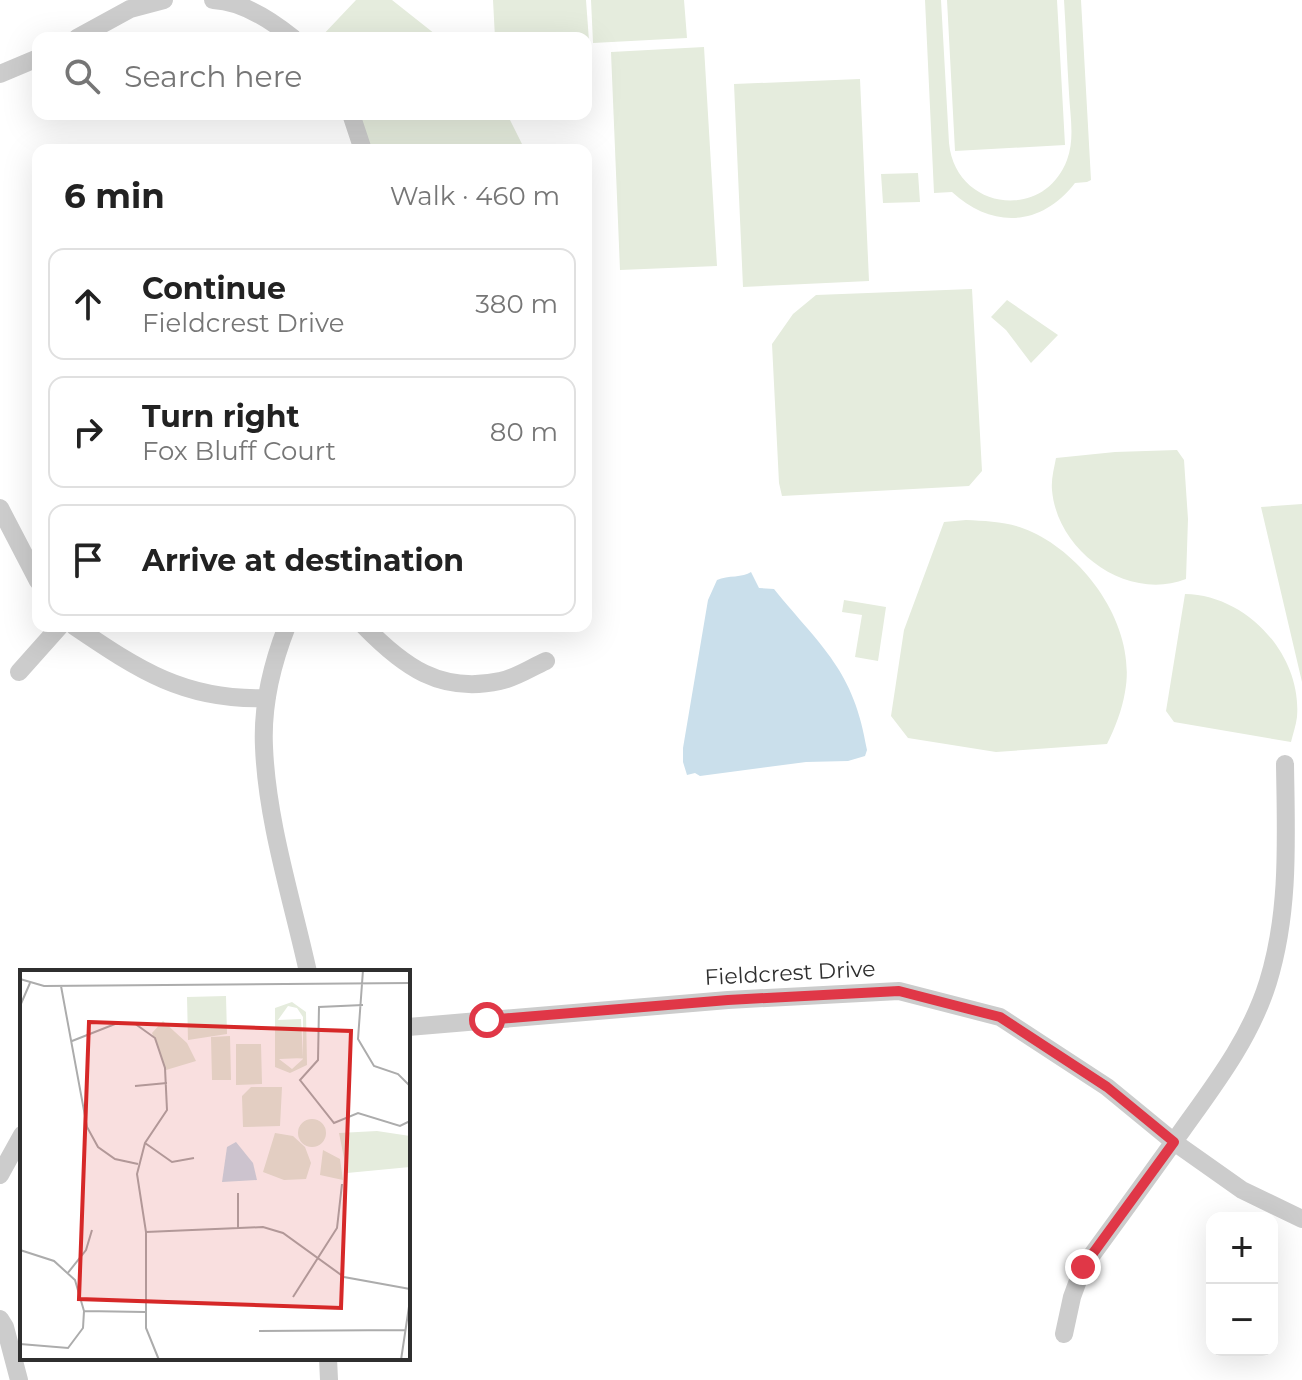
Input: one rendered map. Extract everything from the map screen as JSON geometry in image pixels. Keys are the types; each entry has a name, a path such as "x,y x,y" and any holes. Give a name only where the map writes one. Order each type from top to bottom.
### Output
{"street":[{"path":"88,32 130,9 164,0"},
{"path":"213,0 223,0 272,21 286,32"},
{"path":"0,74 32,61"},
{"path":"353,120 361,144"},
{"path":"0,508 32,569"},
{"path":"19,672 55,632"},
{"path":"83,632 154,677 199,692 237,699 267,698"},
{"path":"285,632 267,698 264,747 272,814 308,970"},
{"path":"371,632 413,670 438,680 469,684 503,681 546,661"},
{"path":"1064,1334 1083,1267 1248,1034 1268,982 1282,919 1287,868 1285,764"},
{"name":"Fieldcrest Drive","path":"410,1027 728,1000 899,991 1000,1017 1107,1087 1174,1142 1242,1190 1302,1219"},
{"path":"0,1175 20,1139"},
{"path":"0,1319 19,1380"},
{"path":"328,1360 329,1380"}],"green space":[{"path":"356,0 392,0 432,32 326,32"},
{"path":"493,0 586,0 588,32 495,32"},
{"path":"591,0 684,0 687,38 593,43"},
{"path":"925,0 941,0 949,143 955,165 967,182 983,194 1001,200 1021,200 1039,193 1055,180 1067,160 1071,127 1064,0 1081,0 1091,180 1075,183 1062,198 1047,208 1016,218 983,212 952,192 934,193"},
{"path":"947,0 1057,0 1065,145 955,151"},
{"path":"704,47 717,266 620,270 611,52"},
{"path":"860,79 869,281 743,287 734,84"},
{"path":"359,120 510,120 522,144 367,144"},
{"path":"918,173 920,202 883,203 881,174"},
{"path":"972,289 982,471 969,486 782,496 772,344 793,314 816,295"},
{"path":"1007,300 1058,335 1031,363 1006,330 991,317"},
{"path":"1177,450 1184,460 1188,519 1186,579 1164,584 1141,583 1119,577 1099,566 1081,551 1067,533 1057,512 1052,486 1056,458"},
{"path":"1302,504 1302,682 1261,507"},
{"path":"966,520 1008,524 1032,532 1072,559 1104,598 1116,621 1127,668 1122,705 1107,744 996,752 908,738 891,716 904,630 944,522"},
{"path":"1185,594 1208,597 1249,617 1280,651 1296,694 1297,717 1291,742 1174,722 1166,711"},
{"path":"844,600 886,607 878,661 855,657 862,615 842,612"}],"water":[{"path":"751,572 759,588 774,589 845,679 861,723 867,750 865,756 848,761 806,762 700,776 695,773 687,775 683,748 708,600 717,580"}],"route":[{"path":"487,1020 728,1000 899,991 1000,1017 1107,1087 1174,1142 1083,1267"}]}
